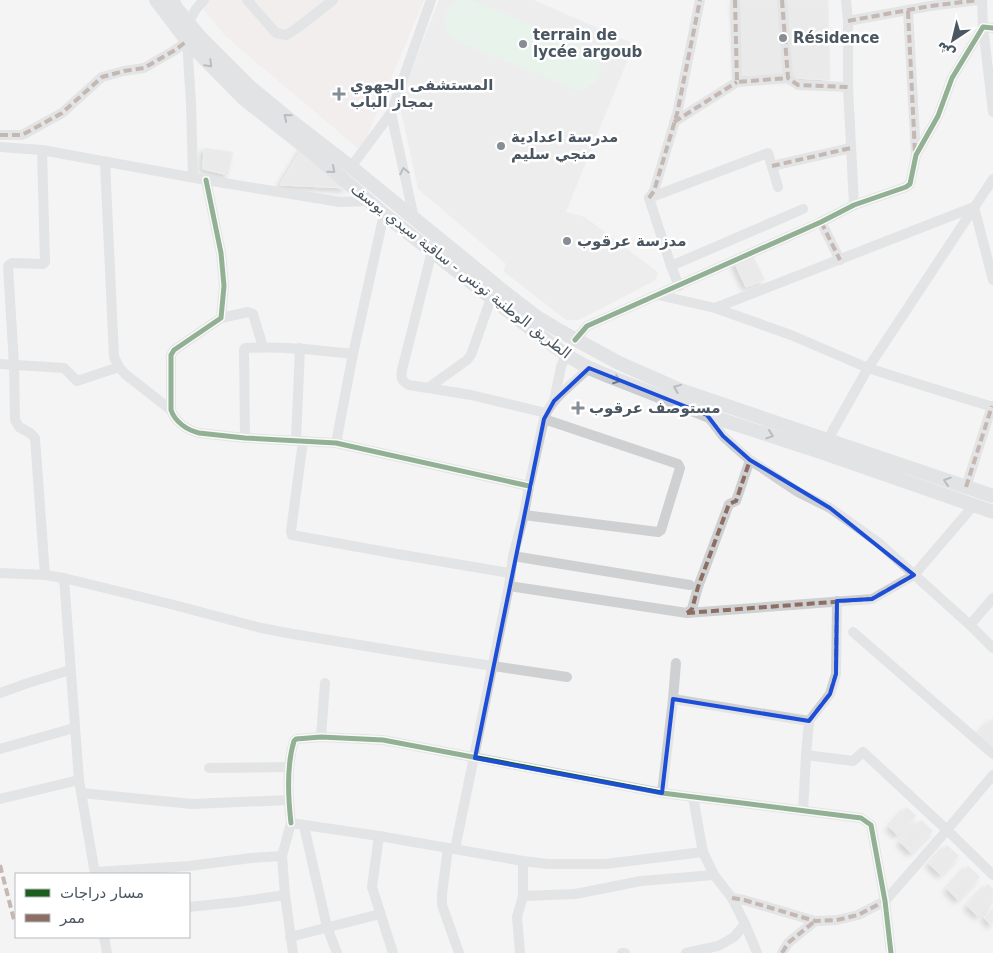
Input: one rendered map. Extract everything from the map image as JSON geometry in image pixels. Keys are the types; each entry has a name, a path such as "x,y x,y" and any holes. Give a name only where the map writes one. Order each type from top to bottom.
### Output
{"main road":[{"name":"الطريق الوطنية تونس - ساقية سيدي يوسف","path":"156,0 187,42 244,99 310,151 384,214 432,251 575,340 619,363 680,390 993,496"},
{"name":"الطريق الوطنية تونس - ساقية سيدي يوسف","path":"172,0 200,37 250,87 414,218 479,279 493,299 566,355 589,368 708,415 993,512"}],"street":[{"path":"188,23 204,0"},
{"path":"247,0 276,33 286,36 333,0"},
{"path":"351,167 391,113 431,0"},
{"path":"649,198 654,191 674,122 700,0"},
{"path":"735,0 738,82"},
{"path":"782,0 788,78"},
{"path":"846,0 854,205"},
{"path":"848,21 908,11 930,3 980,0 988,28 993,112"},
{"path":"575,340 587,326 822,222 854,205 910,184 916,155 908,11"},
{"path":"916,155 938,116 952,78 988,28"},
{"path":"0,135 22,135 62,113 102,78 124,71 144,68 187,42 193,176"},
{"path":"674,122 738,82 788,78 798,85 848,87"},
{"path":"391,113 414,218"},
{"path":"0,147 42,150 340,202 369,201"},
{"path":"772,166 851,148"},
{"path":"42,150 45,262 43,264 12,263 8,266 15,420 19,427 35,438 45,575"},
{"path":"649,198 768,154 778,187"},
{"path":"106,162 114,357 125,374 172,410"},
{"path":"827,441 868,368 993,179"},
{"path":"206,180 221,253 224,278 221,318"},
{"path":"649,198 679,286"},
{"path":"715,308 974,207"},
{"path":"974,207 993,280"},
{"path":"671,266 803,209"},
{"path":"336,443 352,354 384,214"},
{"path":"822,222 840,260"},
{"path":"432,251 402,370 401,379 403,382 409,385 471,395 545,416 678,464 680,468 661,530 658,532 524,515"},
{"path":"658,295 715,308 791,335 868,368 993,407 966,487"},
{"path":"428,388 467,360 471,355 489,304 493,299"},
{"path":"263,347 253,314 248,312 221,318 174,350 171,355 173,416 185,427 199,434 336,443 529,486"},
{"path":"245,438 245,348 300,348 352,354"},
{"path":"300,348 300,441 290,531 292,535 510,573"},
{"path":"554,402 561,367 566,355"},
{"path":"0,364 64,368 77,381 119,367"},
{"path":"459,953 442,905 442,894 475,758 509,586 513,556 524,515 545,416 554,402 589,368"},
{"path":"708,415 723,436 750,460 798,492 830,508 879,543 993,648"},
{"path":"687,613 692,609 698,587 729,504 736,501 750,460"},
{"path":"509,586 687,613 872,599 914,575 974,505"},
{"path":"513,556 690,585"},
{"path":"0,573 45,575 64,578 261,628 366,647 567,677"},
{"path":"64,578 78,780 95,873 189,866 282,856"},
{"path":"970,625 993,598"},
{"path":"803,811 809,721 830,694 836,674 837,601"},
{"path":"853,632 993,754"},
{"path":"662,793 676,663"},
{"path":"0,693 70,670"},
{"path":"321,737 325,683"},
{"path":"673,700 809,721"},
{"path":"0,749 74,728"},
{"path":"293,953 282,856 291,824 288,800 289,767 292,746 296,739 321,737 383,740 662,793 861,818 871,825 885,901 892,953"},
{"path":"806,755 853,761 863,752 993,875"},
{"path":"209,768 289,767"},
{"path":"732,898 815,922 837,920 858,915 885,901 993,776"},
{"path":"0,799 78,780"},
{"path":"81,793 192,804 288,800"},
{"path":"693,797 703,852 714,875 732,898 757,953"},
{"path":"291,824 379,836 548,864 605,864 703,852"},
{"path":"304,826 327,927 337,953"},
{"path":"379,836 372,887 394,953"},
{"path":"520,953 517,917 524,896 522,861"},
{"path":"524,896 575,894 642,881 714,875"},
{"path":"190,907 285,895"},
{"path":"290,937 380,914"},
{"path":"782,953 788,943 815,922"},
{"path":"686,953 718,946 734,938 745,924"},
{"path":"104,938 107,953"}],"highlighted area":[{"path":"589,368 707,415 723,436 750,460 830,508 914,575 872,599 837,601 836,674 830,694 809,721 673,699 662,793 475,758 544,419 554,401"}],"shaded area":[{"name":"المستشفى الجهوي بمجاز الباب","path":"196,0 424,0 361,151 225,36"},
{"name":"مدرسة اعدادية منجي سليم","path":"439,0 534,0 634,44 566,212 585,217 658,272 656,280 579,320 566,320 503,271 506,264 418,189 399,102"}],"green space":[{"name":"terrain de lycée argoub","path":"459,0 471,0 587,47 599,59 601,66 598,79 586,88 577,90 458,42 448,32 445,27 445,21 448,10"}],"building":[{"name":"Résidence","path":"735,0 828,0 830,80 739,75"},
{"path":"303,147 348,188 280,185"},
{"path":"204,148 233,152 228,175 203,169"},
{"path":"752,254 765,280 746,287 734,262"},
{"path":"993,718 993,747 978,734"},
{"path":"907,807 916,816 898,835 889,827"},
{"path":"921,820 933,831 911,853 900,842"},
{"path":"947,845 959,856 941,875 929,864"},
{"path":"968,866 980,877 958,900 947,889"},
{"path":"988,884 993,889 993,901 978,916 967,906"},
{"path":"993,908 993,922 991,925 984,918"}],"marked path":[{"path":"649,198 654,191 677,114 700,0"},
{"path":"735,0 737,82 788,78"},
{"path":"782,0 788,78 798,85 848,87"},
{"path":"848,21 930,6 978,0"},
{"path":"908,11 915,153"},
{"path":"0,135 22,135 62,113 102,77 144,68 187,41"},
{"path":"674,122 737,82"},
{"path":"772,166 851,148"},
{"path":"821,222 840,260"},
{"path":"966,487 992,406"},
{"path":"687,613 692,609 698,587 729,504 736,501 750,460"},
{"path":"687,613 872,599 914,575"},
{"path":"809,721 830,694 836,674 837,601"},
{"path":"0,865 14,920"},
{"path":"732,898 815,921 837,920 858,915 885,901 886,905"},
{"path":"782,953 788,943 815,921"}],"cycle path":[{"path":"575,340 587,326 821,222 854,205 906,187 910,184 916,155 938,116 952,78 983,27 993,28"},
{"path":"206,180 221,253 224,286 221,318 174,350 171,355 171,410 178,422 186,428 199,433 245,438 336,443 529,486"},
{"path":"291,823 289,772 294,741 296,739 321,737 383,740 662,793 861,818 871,825 885,901 891,953"}],"place":[{"name":"Résidence","path":"783,38"},
{"name":"terrain de lycée argoub","path":"523,44"},
{"name":"المستشفى الجهوي بمجاز الباب","path":"339,94"},
{"name":"مدرسة اعدادية منجي سليم","path":"501,146"},
{"name":"مدزسة عرقوب","path":"567,241"},
{"name":"مستوصف عرقوب","path":"578,408"}]}
